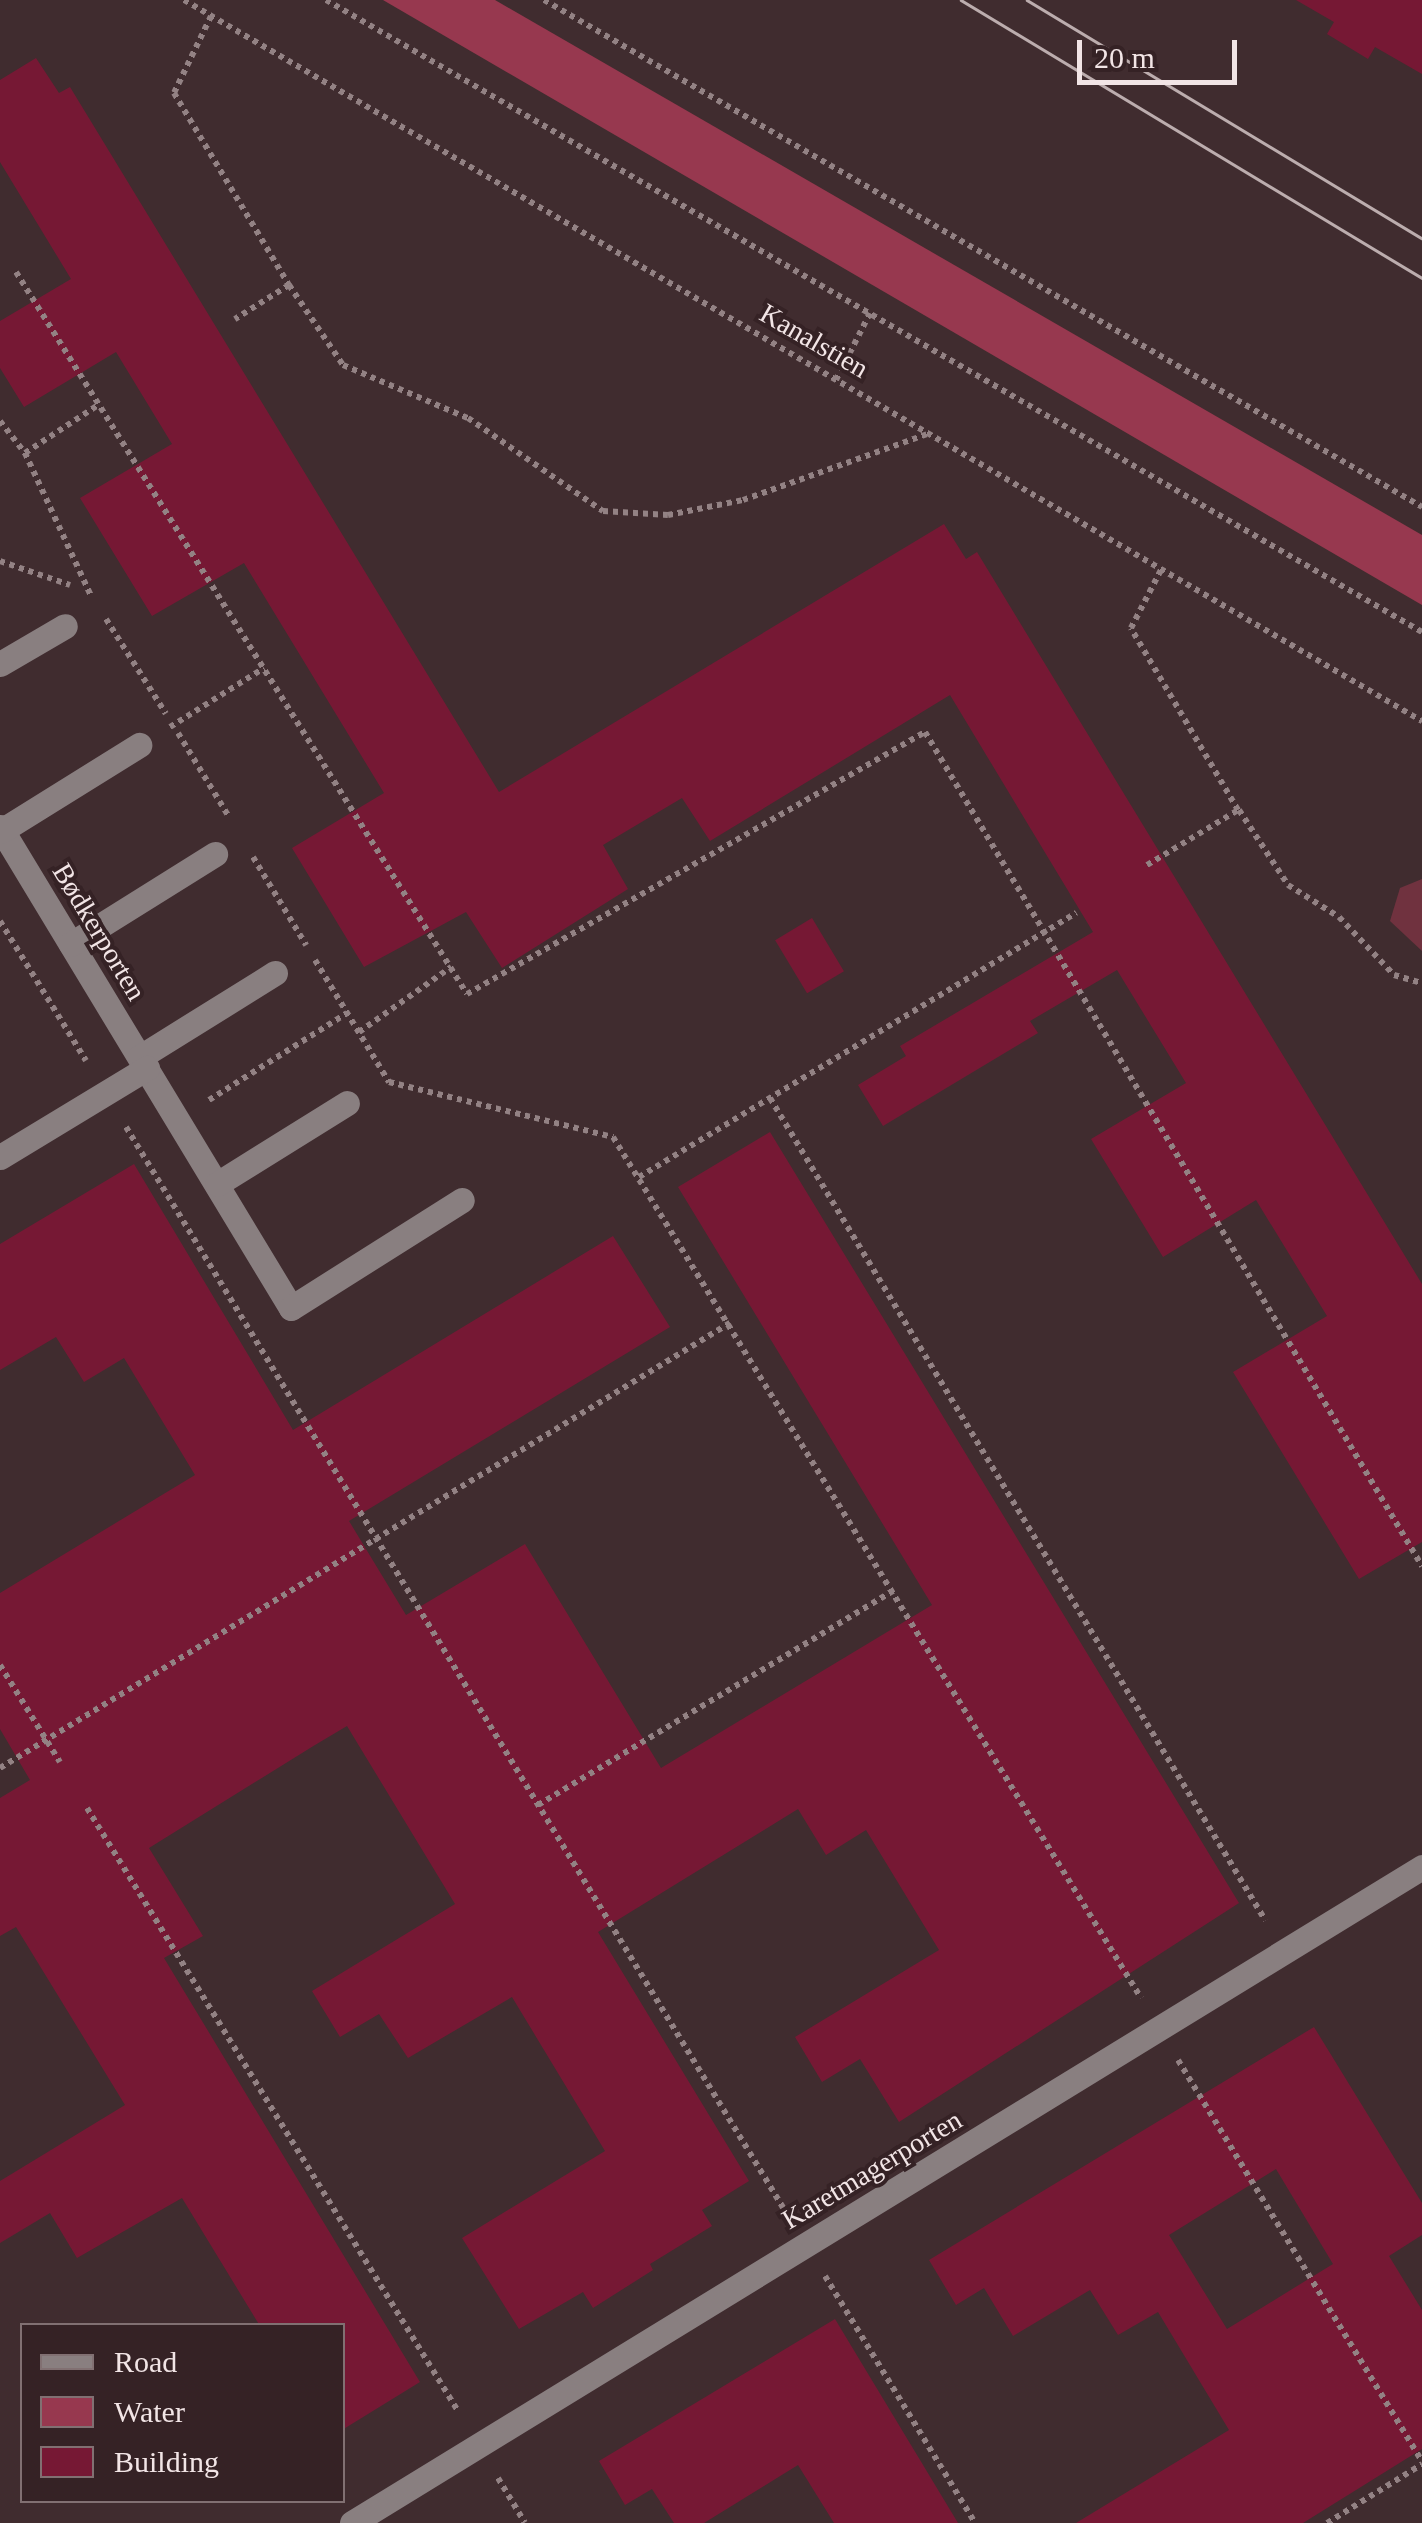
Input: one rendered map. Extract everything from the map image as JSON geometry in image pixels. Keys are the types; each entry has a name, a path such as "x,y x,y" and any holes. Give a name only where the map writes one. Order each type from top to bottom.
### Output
{"street":[{"path":"0,664 64,626"},
{"path":"1,829 139,745"},
{"name":"Bødkerporten","path":"1,829 291,1308 462,1200"},
{"path":"70,944 215,854"},
{"path":"0,1157 105,1093 143,1062 276,973"},
{"path":"217,1184 347,1103"},
{"name":"Karetmagerporten","path":"352,2523 1422,1867"}],"path":[{"name":"Kanalstien","path":"184,0 1422,722"},
{"path":"326,0 1422,632"},
{"path":"544,0 1422,507"},
{"path":"211,16 174,94 342,365 468,418 603,511 668,515 742,500 928,434"},
{"path":"16,272 467,994 925,732 1422,1566"},
{"path":"235,319 290,284"},
{"path":"836,380 870,313"},
{"path":"25,453 98,405"},
{"path":"0,420 25,453 86,588 232,822"},
{"path":"0,561 86,588"},
{"path":"1162,570 1131,628 1238,810 1288,885 1338,917 1394,975 1422,983"},
{"path":"139,745 264,668"},
{"path":"1147,866 1238,810"},
{"path":"241,838 389,1082 613,1137 639,1177 894,1590 1422,2463 1327,2523"},
{"path":"639,1177 1076,914"},
{"path":"0,920 975,2523"},
{"path":"359,1032 451,967"},
{"path":"136,1143 347,1012"},
{"path":"770,1098 1284,1951"},
{"path":"0,1768 378,1542 730,1323"},
{"path":"538,1805 894,1590"},
{"path":"0,1665 60,1762"},
{"path":"87,1808 525,2523"}],"shaded area":[{"path":"1422,879 1422,951 1390,921 1400,888"}],"water":[{"path":"383,0 495,0 1422,535 1422,605"}],"building":[{"path":"1296,0 1422,0 1422,74 1375,47 1368,59 1327,34 1334,22"},
{"path":"36,58 59,93 70,87 499,792 944,524 966,559 977,552 1422,1284 1422,1542 1359,1579 1233,1372 1327,1316 1256,1200 1163,1257 1091,1139 1186,1083 1117,970 1030,1021 1038,1033 883,1126 858,1085 906,1056 900,1046 1093,932 950,695 710,841 682,798 603,845 628,889 502,968 466,912 364,967 292,848 384,793 244,563 152,616 80,498 172,444 116,352 24,407 0,368 0,321 71,279 0,162 0,80"},
{"path":"812,918 844,971 807,993 775,940"},
{"path":"770,1132 1239,1903 899,2122 860,2059 822,2082 795,2037 939,1950 866,1830 826,1855 798,1809 598,1932 749,2181 702,2210 712,2226 650,2264 653,2270 593,2308 583,2292 519,2329 462,2238 605,2151 512,1997 408,2058 379,2014 340,2037 312,1991 455,1904 347,1726 149,1848 203,1936 164,1958 420,2382 345,2428 345,2323 258,2323 182,2198 77,2258 50,2213 0,2243 0,2181 125,2105 16,1927 0,1936 0,1798 30,1780 0,1729 0,1593 195,1475 124,1358 84,1382 56,1337 0,1370 0,1244 134,1164 293,1430 613,1236 670,1327 349,1521 406,1615 525,1544 661,1768 932,1605 678,1187"},
{"path":"1314,2027 1422,2203 1422,2235 1389,2256 1422,2310 1422,2449 1303,2523 1076,2523 1229,2430 1158,2312 1118,2335 1090,2290 1013,2336 984,2288 956,2305 929,2260","holes":["1276,2169 1333,2264 1227,2329 1169,2235"]},
{"path":"835,2319 958,2523 834,2523 798,2465 704,2523 674,2523 652,2489 625,2505 599,2461"}],"tram line":[{"path":"961,0 1422,278"},
{"path":"1027,0 1422,238"}]}
